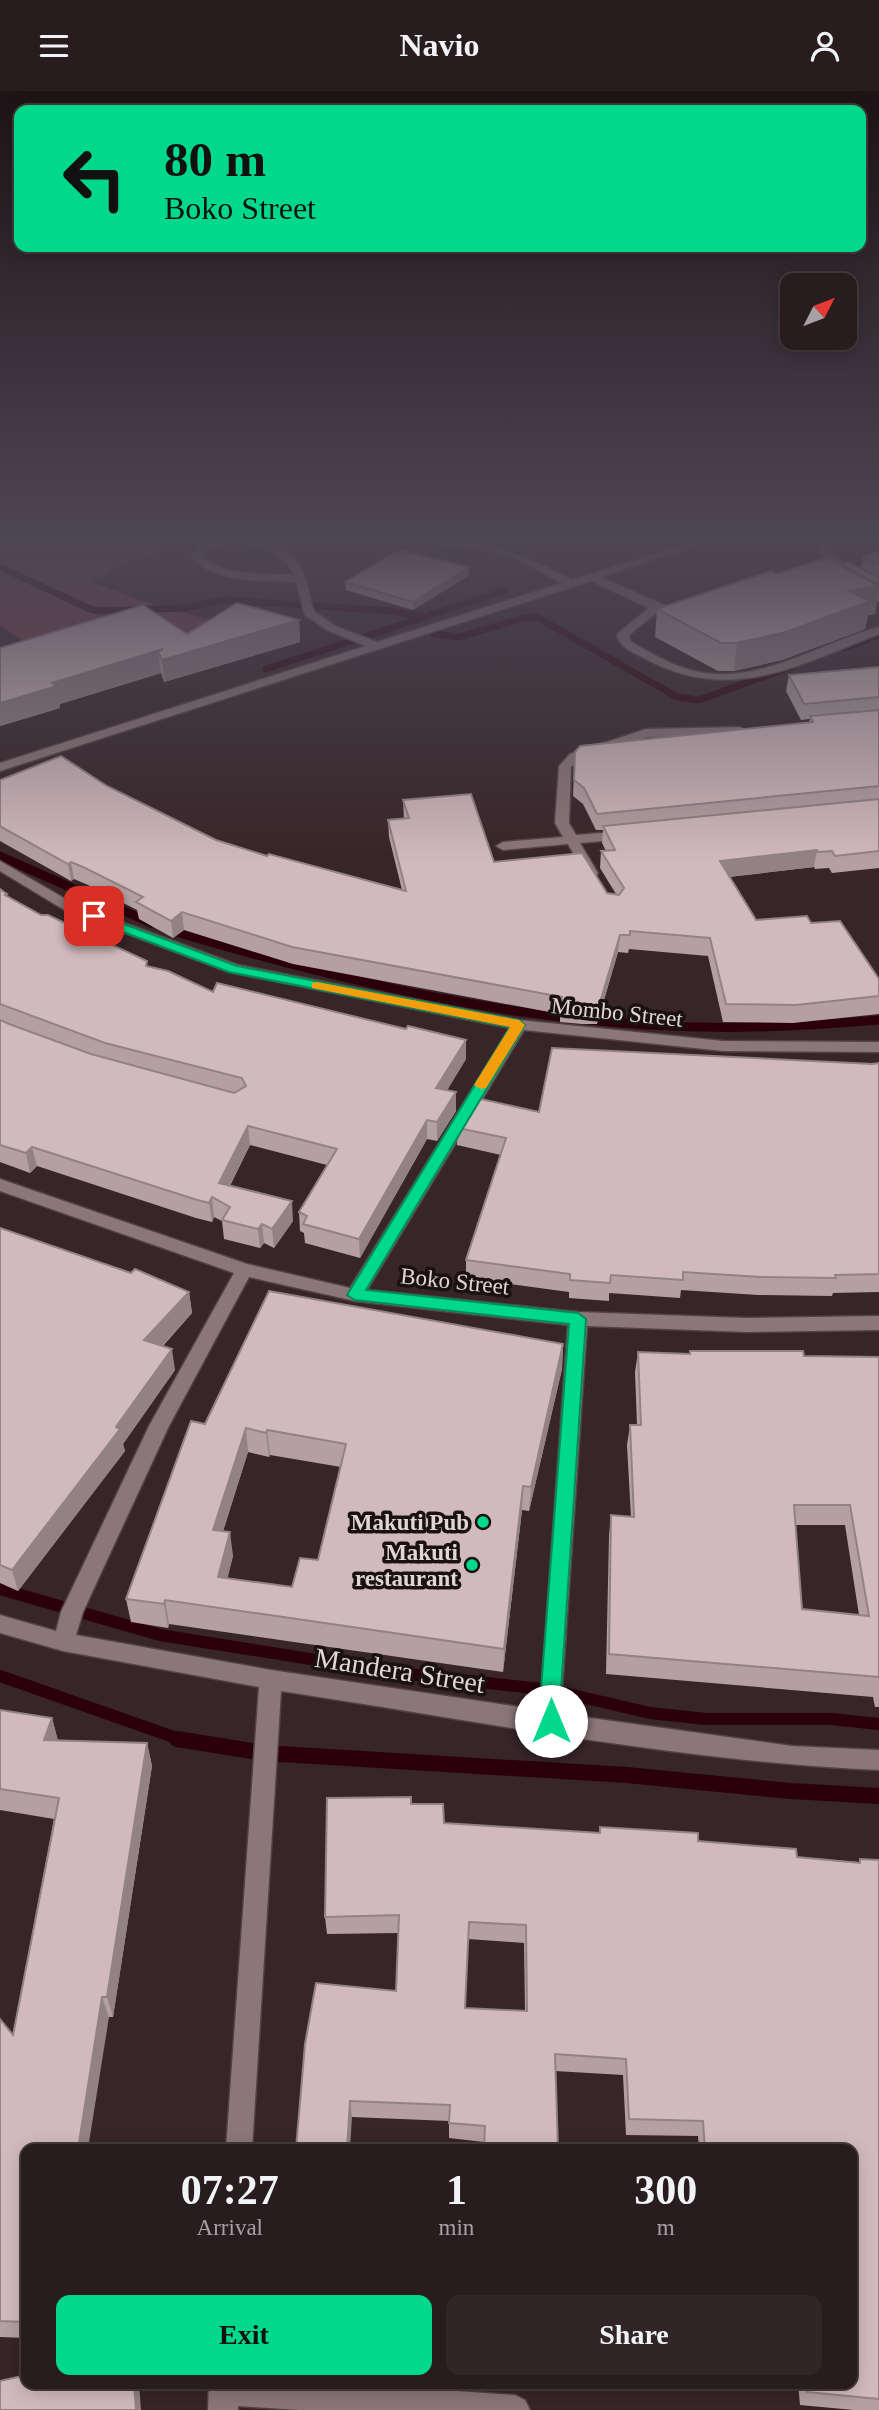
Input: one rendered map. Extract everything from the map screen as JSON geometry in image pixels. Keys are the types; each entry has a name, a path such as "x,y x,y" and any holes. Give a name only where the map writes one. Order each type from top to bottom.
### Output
{"street":[{"path":"0,768 377,647"},
{"path":"633,647 682,672 748,676 830,647"},
{"path":"599,884 570,841 562,823 565,766 574,757 646,733 751,730"},
{"path":"503,846 638,834"},
{"name":"Mombo Street","path":"0,865 71,908 234,969 519,1025 723,1046 879,1047"},
{"path":"355,1295 519,1025"},
{"name":"Boko Street","path":"0,1185 244,1270 355,1295 578,1319 747,1325 879,1323"},
{"path":"63,1642 72,1612 159,1426 244,1270"},
{"path":"551,1721 551,1676 578,1319"},
{"name":"Mandera Street","path":"0,1624 63,1642 271,1681 792,1756 879,1760"},
{"path":"239,2144 271,1681"},
{"path":"223,2395 515,2410"}],"shaded area":[{"path":"33,647 154,647 44,655"}],"building":[{"path":"206,647 162,660 158,652 163,649 52,683 57,686 0,703 0,648"},
{"path":"879,667 879,697 804,704 789,675"},
{"path":"879,710 879,786 597,814 584,788 574,780 575,752 580,746 813,722 810,716"},
{"path":"61,756 107,786 216,840 267,856 269,854 406,891 388,820 409,818 403,800 471,794 494,862 582,853 607,893 619,895 624,888 601,851 615,850 603,826 879,799 879,851 835,856 832,851 817,850 720,861 756,920 807,916 811,923 840,921 879,979 879,996 796,1005 726,1004 710,938 630,931 630,935 620,935 599,1006 561,1004 562,997 292,947 182,912 171,921 136,902 143,897 85,868 71,862 68,864 0,826 0,780"},
{"path":"0,889 7,894 5,895 41,915 48,915 147,961 146,966 168,971 213,992 217,983 406,1029 408,1026 466,1040 436,1088 456,1092 437,1122 427,1120 359,1239 303,1224 307,1216 299,1212 337,1149 248,1126 219,1183 292,1201 272,1229 262,1224 258,1229 222,1220 230,1207 212,1197 209,1203 32,1147 26,1153 0,1145 0,1020 91,1054 234,1093 246,1086 242,1078 105,1043 0,1004"},
{"path":"552,1048 879,1063 879,1274 835,1275 836,1278 683,1272 683,1280 611,1275 610,1283 570,1280 570,1274 466,1260 506,1138 458,1128 476,1098 539,1112"},
{"path":"0,1228 131,1273 135,1269 189,1292 144,1340 172,1349 116,1427 120,1429 12,1570 0,1565"},
{"path":"269,1291 563,1344 531,1487 523,1486 504,1649 165,1600 164,1604 126,1599 191,1421 205,1424","holes":["246,1428 266,1433 267,1430 346,1444 318,1560 300,1558 292,1587 218,1577 230,1532 213,1530"]},
{"path":"690,1351 803,1351 804,1356 879,1357 879,1677 609,1654 611,1515 634,1517 630,1425 641,1425 638,1352 690,1354","holes":["794,1505 850,1505 869,1616 802,1609"]},
{"path":"0,1710 52,1718 44,1740 147,1743 107,1997 102,1997 79,2144 21,2144 21,2322 0,2321 0,2019 13,2035 59,1798 0,1789"},
{"path":"411,1797 411,1804 443,1804 444,1823 600,1833 600,1827 698,1833 698,1841 796,1849 797,1857 860,1863 860,1859 879,1860 879,2399 807,2392 807,2389 857,2389 857,2144 705,2144 703,2121 629,2119 626,2059 555,2054 558,2144 484,2144 485,2126 449,2123 450,2105 350,2101 347,2144 296,2144 305,2044 316,1983 396,1991 399,1915 325,1917 327,1798","holes":["469,1922 526,1925 527,2011 465,2008"]},
{"path":"21,2376 21,2389 134,2389 136,2410 0,2410 0,2381"}],"waterway":[{"path":"266,669 332,647"},
{"path":"590,647 677,697 699,700 793,666"},
{"path":"0,856 151,923"},
{"path":"166,929 363,982 496,1008 563,1017 630,1024 721,1027 879,1020"},
{"path":"0,1589 160,1635 398,1673 551,1690 650,1713 706,1719 832,1719 879,1724"},
{"path":"0,1676 181,1740"},
{"path":"177,1739 181,1740"},
{"path":"181,1740 264,1753 627,1775 791,1791 879,1796"}],"slow traffic":[{"path":"317,986 519,1025 481,1085"}],"place":[{"name":"Makuti Pub","path":"483,1522"},
{"name":"Makuti restaurant","path":"472,1565"}],"route":[{"path":"94,916 234,969 519,1025 355,1295 578,1319 551,1721"}]}
